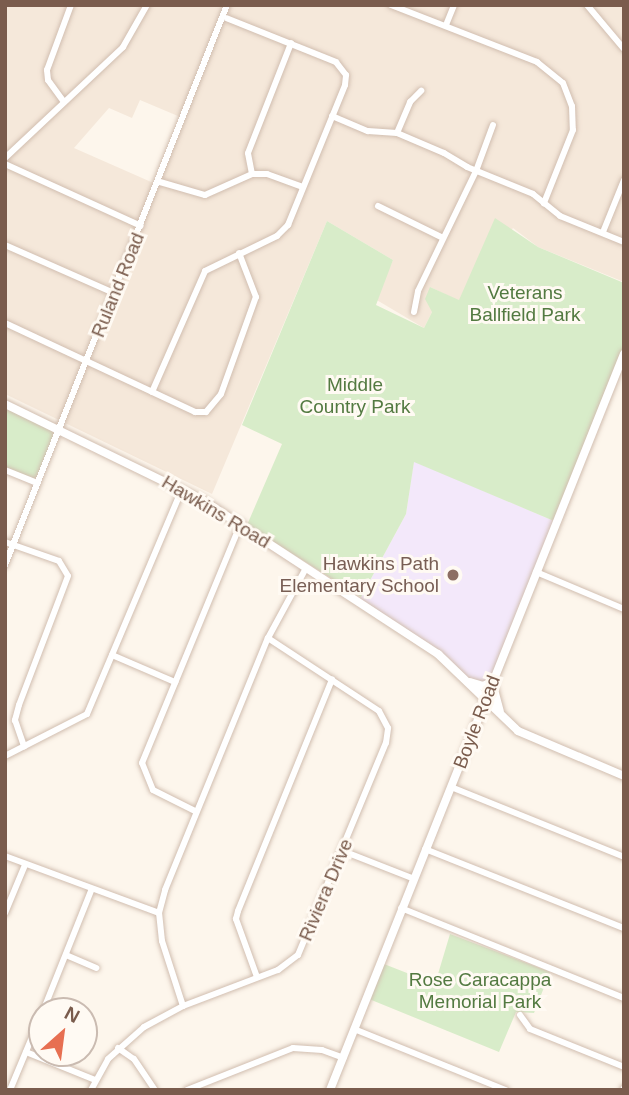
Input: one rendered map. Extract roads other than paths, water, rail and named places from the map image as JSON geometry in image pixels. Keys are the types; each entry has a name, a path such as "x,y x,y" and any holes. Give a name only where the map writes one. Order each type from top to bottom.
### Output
{"street":[{"path":"64,102 48,80 47,70 71,5"},
{"path":"5,158 123,47 147,5"},
{"name":"Ruland Road","path":"5,565 226,18 227,5"},
{"path":"391,5 537,62 563,83 572,106 573,130 544,203"},
{"path":"446,25 454,5"},
{"path":"587,5 624,49"},
{"path":"152,392 195,285 205,271 283,231 345,85 342,67 291,43 226,18"},
{"path":"252,174 248,153 291,43"},
{"path":"397,133 410,102 421,91"},
{"path":"332,116 368,131 397,133 544,203 560,216 624,242"},
{"path":"414,312 443,238 476,171 493,125"},
{"path":"5,164 141,226"},
{"path":"160,182 205,195 252,174 279,177 302,187"},
{"path":"603,232 624,180"},
{"path":"378,206 443,238"},
{"path":"5,245 114,293"},
{"path":"5,323 89,359 152,392 200,413 217,403 256,297 239,253"},
{"name":"Boyle Road","path":"332,1089 412,878 452,787 485,698 621,369 624,354"},
{"name":"Hawkins Road","path":"5,404 182,489 241,523 438,654 485,698 504,720 529,738 624,776"},
{"path":"5,470 38,483"},
{"path":"5,756 87,714 182,489"},
{"path":"195,811 153,790 142,763 241,523"},
{"path":"5,542 59,561 68,576 15,720 24,746"},
{"path":"183,1006 164,953 159,914 195,811 268,638 306,568"},
{"path":"536,572 624,609"},
{"name":"Riviera Drive","path":"91,1090 94,1080 118,1048 144,1027 183,1006 278,970 298,955 386,744 388,728 379,711 268,638"},
{"path":"112,655 175,682"},
{"path":"257,977 236,919 238,911 332,679"},
{"path":"467,681 483,686 492,682 504,720"},
{"path":"475,723 492,715 504,720"},
{"path":"452,787 624,857"},
{"path":"425,849 624,928"},
{"path":"343,851 412,878"},
{"path":"5,856 90,891 159,914"},
{"path":"5,913 25,864"},
{"path":"48,997 90,891"},
{"path":"401,908 624,998"},
{"path":"66,955 96,968"},
{"path":"520,1015 530,1029 624,1067"},
{"path":"354,1029 506,1090"},
{"path":"10,1090 28,1047"},
{"path":"118,1048 134,1059 155,1090"},
{"path":"187,1090 293,1048 322,1050 344,1058"},
{"path":"26,1052 94,1080"}],"place":[{"name":"Hawkins Path Elementary School","path":"453,575"}],"park label":[{"name":"Veterans Ballfield Park","path":"525,304"},
{"name":"Middle Country Park","path":"355,396"},
{"name":"Rose Caracappa Memorial Park","path":"480,991"}]}
